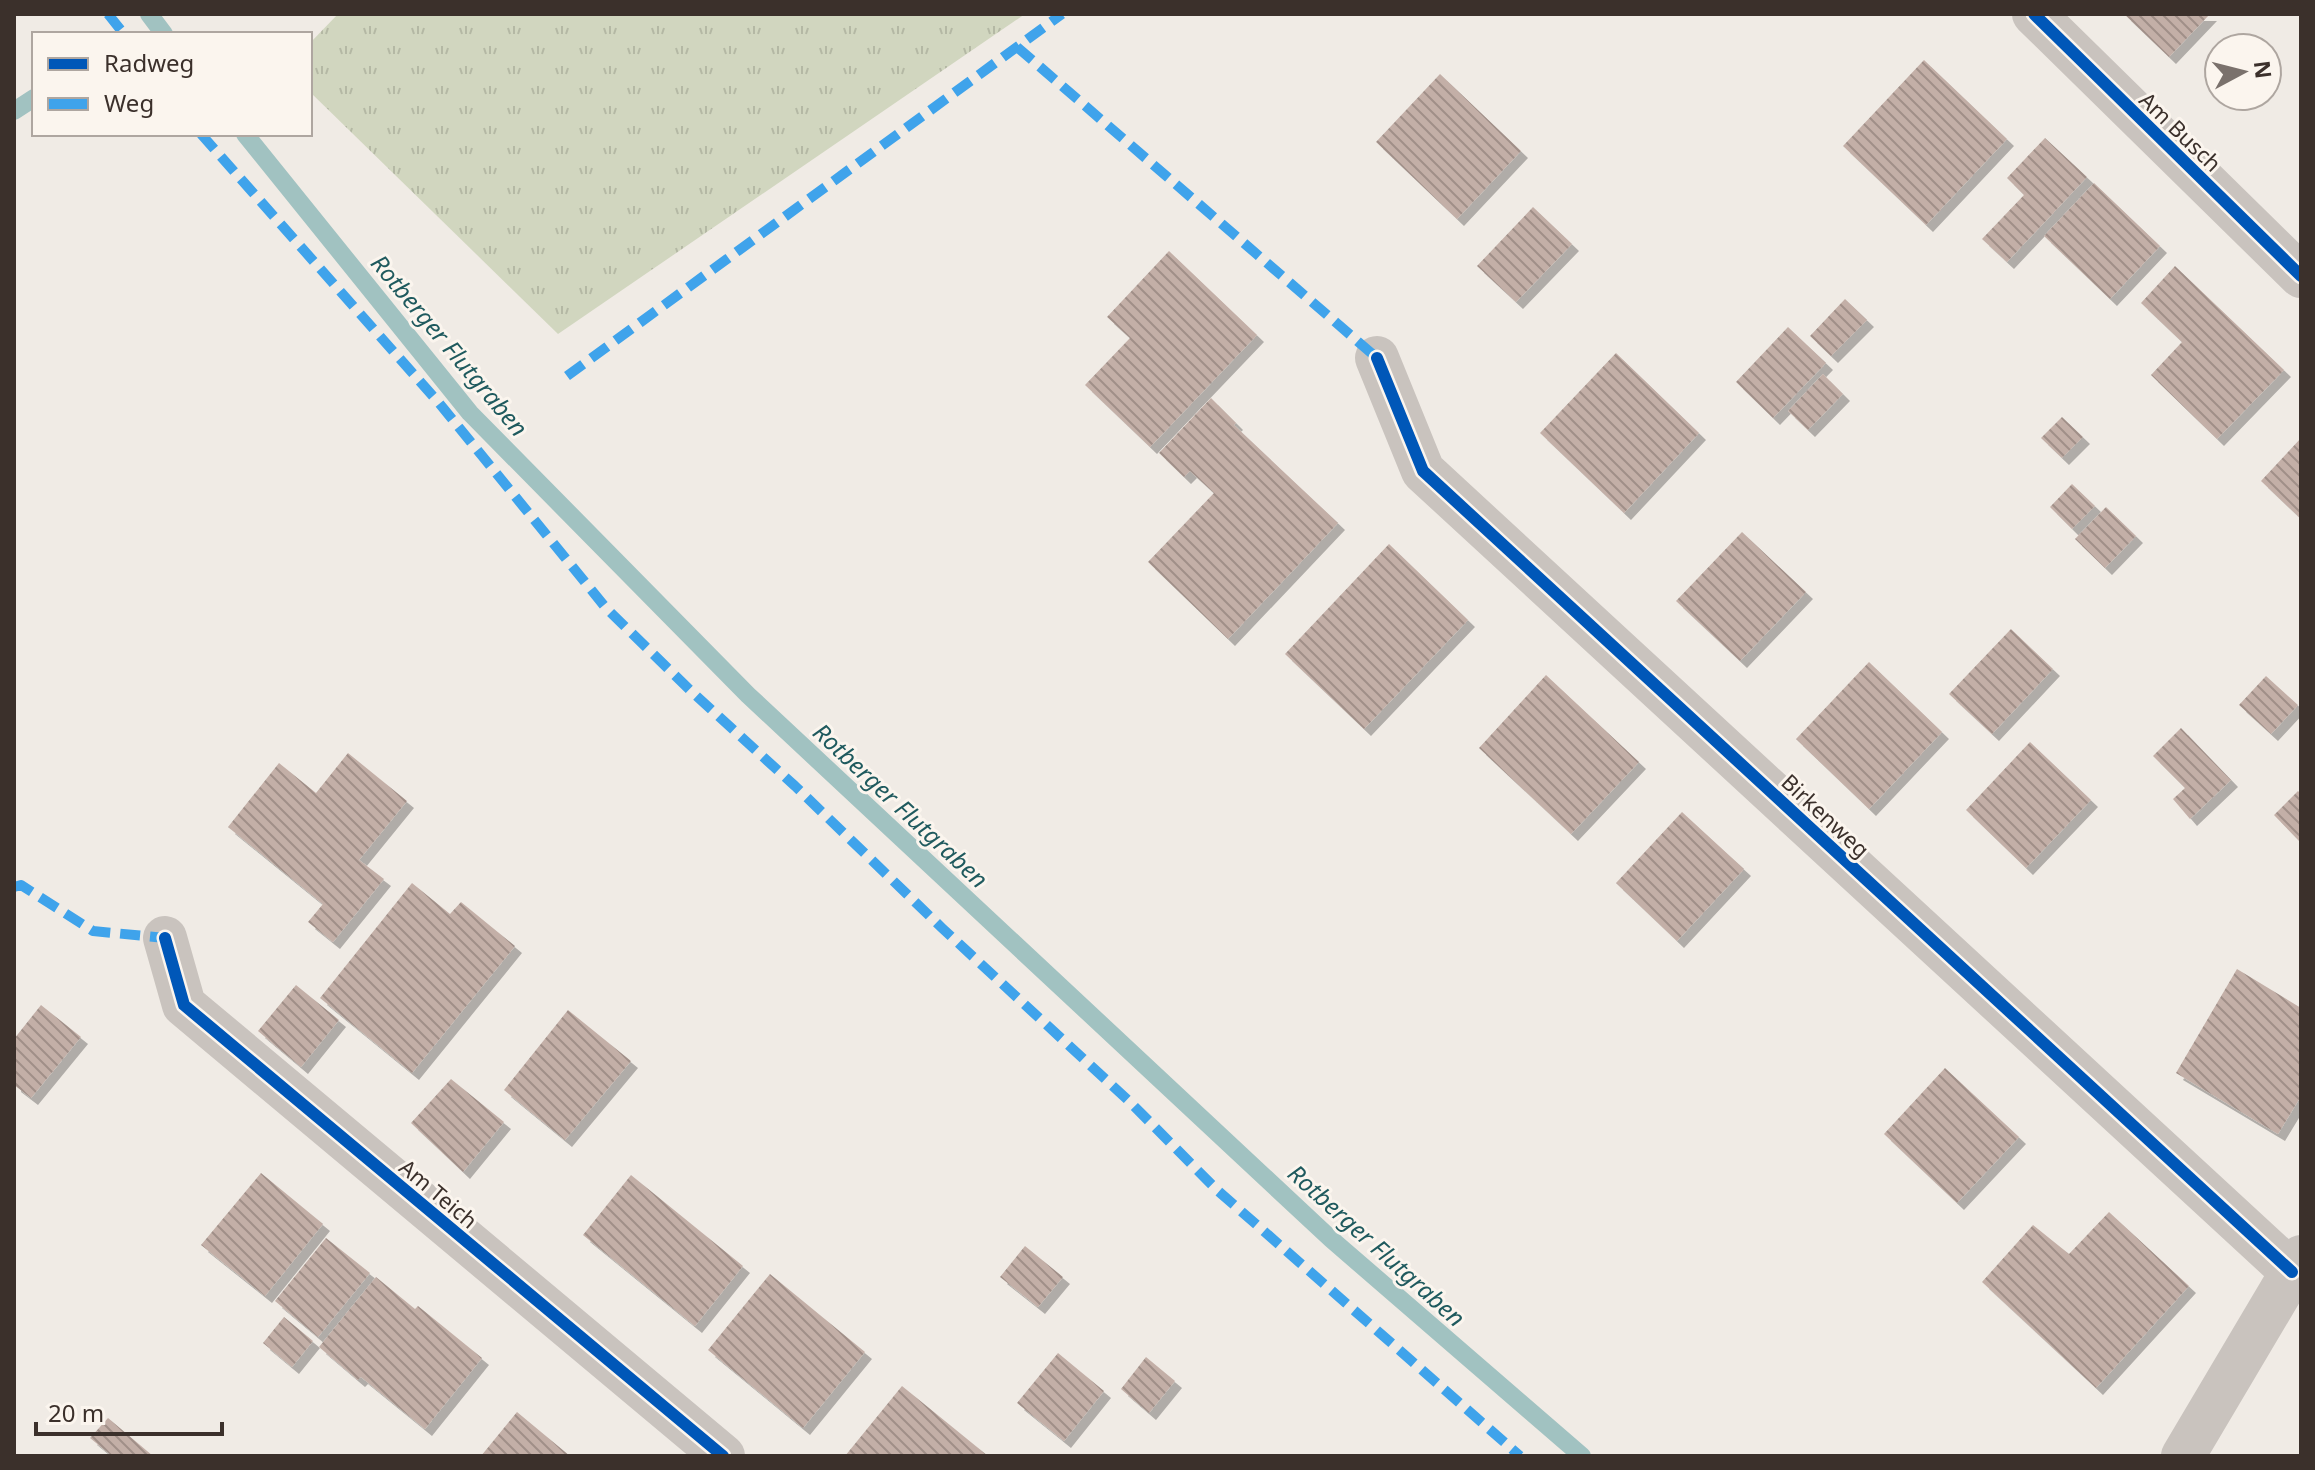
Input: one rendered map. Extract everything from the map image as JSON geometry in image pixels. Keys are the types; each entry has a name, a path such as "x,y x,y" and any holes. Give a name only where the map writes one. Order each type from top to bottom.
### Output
{"street":[{"name":"Am Busch","path":"2034,14 2301,276"},
{"name":"Birkenweg","path":"1377,358 1423,471 2296,1264"},
{"name":"Am Teich","path":"165,938 184,1005 723,1456"},
{"path":"2183,1456 2296,1264"}],"green space":[{"path":"338,14 1025,14 558,334 312,94 312,41"}],"building":[{"path":"2124,14 2210,14 2169,57"},
{"path":"1924,60 2007,139 1926,225 1843,146"},
{"path":"1440,74 1521,151 1457,219 1376,142"},
{"path":"2045,138 2087,177 2007,262 1982,239 2024,195 2007,178"},
{"path":"2094,183 2160,246 2110,299 2044,236"},
{"path":"1533,207 1572,244 1516,302 1477,266"},
{"path":"1169,251 1257,335 1150,447 1085,385 1130,338 1107,317"},
{"path":"2175,266 2284,370 2217,439 2151,375 2182,342 2141,303"},
{"path":"1845,299 1867,320 1831,356 1810,336"},
{"path":"1788,327 1826,363 1773,418 1736,382"},
{"path":"1616,353 1699,433 1624,513 1540,433"},
{"path":"1823,374 1843,394 1808,430 1788,411"},
{"path":"1211,398 1236,423 1234,425 1338,523 1228,639 1148,562 1214,493 1190,471 1184,477 1159,453"},
{"path":"2062,417 2083,437 2062,458 2041,438"},
{"path":"2301,438 2301,519 2261,481"},
{"path":"2072,484 2095,506 2072,529 2050,507"},
{"path":"2106,507 2136,536 2105,568 2075,539"},
{"path":"1742,532 1806,592 1740,661 1676,601"},
{"path":"1389,544 1468,620 1364,729 1285,654"},
{"path":"2011,629 2053,669 1992,734 1949,694"},
{"path":"1869,662 1942,732 1869,809 1796,739"},
{"path":"1546,675 1639,762 1571,834 1479,748"},
{"path":"2266,676 2298,705 2271,734 2239,705"},
{"path":"2181,728 2231,780 2190,819 2173,799 2185,788 2153,756"},
{"path":"2030,742 2091,800 2026,868 1966,810"},
{"path":"348,753 407,801 359,860 384,879 333,942 308,922 323,904 228,827 279,763 316,793"},
{"path":"2298,791 2301,794 2301,843 2274,815"},
{"path":"1682,812 1744,869 1677,941 1616,883"},
{"path":"412,883 450,914 461,902 515,946 412,1073 320,998"},
{"path":"2237,969 2301,1008 2301,1096 2278,1134 2176,1073"},
{"path":"296,985 339,1020 301,1067 258,1031"},
{"path":"41,1005 81,1037 31,1098 14,1085 14,1039"},
{"path":"568,1010 631,1061 565,1140 504,1090"},
{"path":"1945,1068 2019,1137 1957,1203 1884,1134"},
{"path":"451,1079 504,1122 463,1172 411,1123"},
{"path":"261,1173 323,1224 265,1296 201,1245"},
{"path":"631,1175 743,1266 695,1326 583,1235"},
{"path":"2109,1212 2189,1286 2096,1388 1982,1282 2033,1225 2069,1254"},
{"path":"326,1238 370,1273 318,1337 275,1301"},
{"path":"1025,1246 1063,1277 1038,1307 1000,1277"},
{"path":"770,1274 865,1352 803,1428 708,1350"},
{"path":"376,1277 415,1309 418,1306 482,1358 425,1429 319,1347"},
{"path":"284,1317 313,1341 292,1367 263,1343"},
{"path":"1058,1353 1104,1391 1064,1441 1017,1403"},
{"path":"1146,1357 1175,1381 1149,1413 1121,1389"},
{"path":"902,1386 988,1456 845,1456"},
{"path":"517,1412 570,1456 481,1456"},
{"path":"108,1418 153,1456 112,1456 90,1438"}],"waterway":[{"name":"Rotberger Flutgraben","path":"149,14 162,32"},
{"path":"14,111 32,99"},
{"name":"Rotberger Flutgraben","path":"247,136 470,413 748,695 1331,1239 1582,1456"}],"marked path":[{"path":"108,14 122,32"},
{"path":"567,376 1062,14"},
{"path":"1017,47 1377,358"},
{"path":"203,136 439,403 606,608 1130,1102 1217,1190 1520,1456"},
{"path":"14,887 21,885 93,931 165,938"}],"cycle path":[{"path":"2034,14 2301,276"},
{"path":"1377,358 1423,471 2292,1272"},
{"path":"165,938 184,1005 723,1456"}]}
